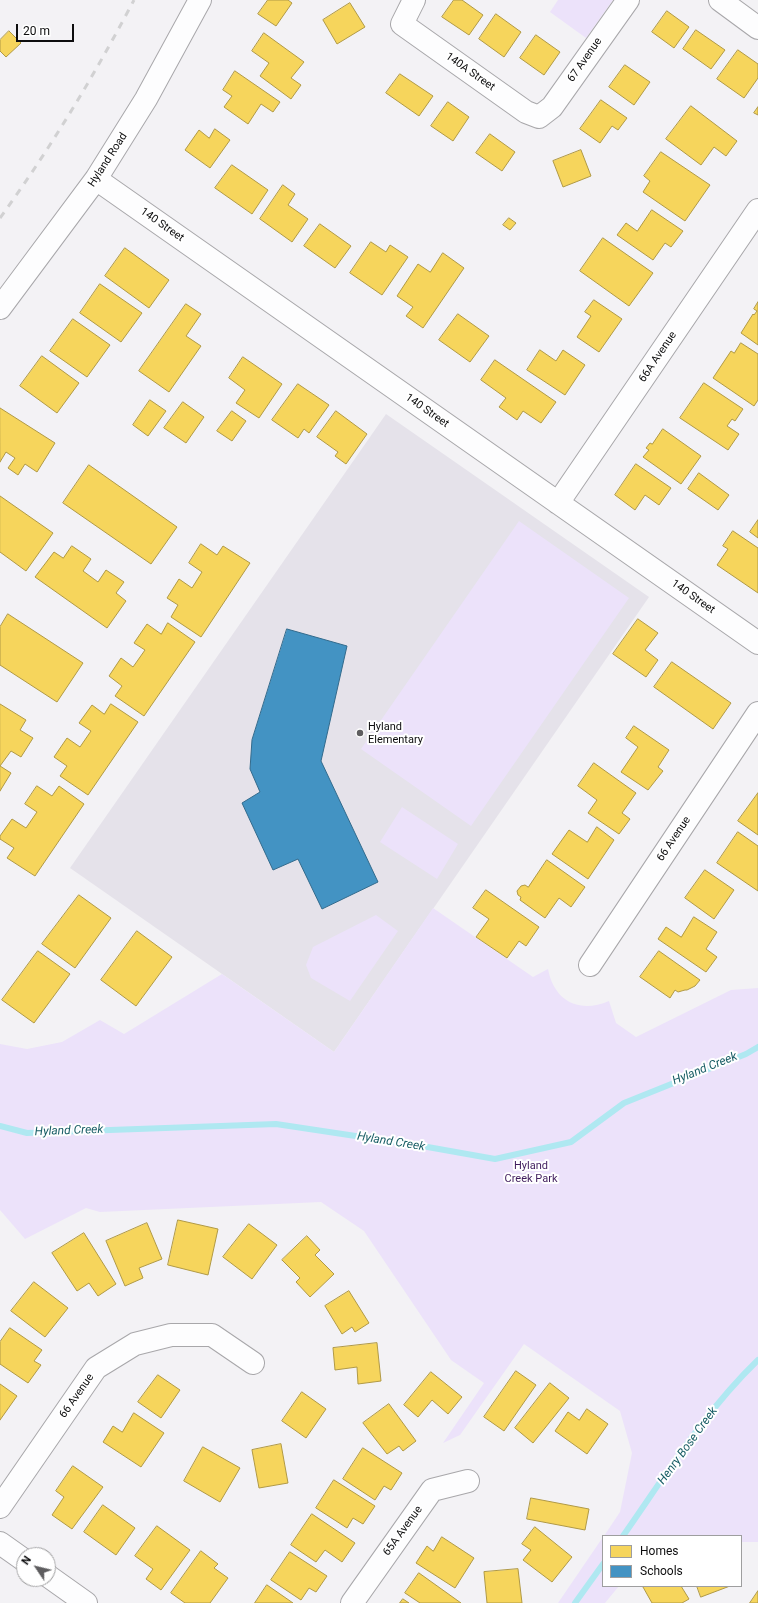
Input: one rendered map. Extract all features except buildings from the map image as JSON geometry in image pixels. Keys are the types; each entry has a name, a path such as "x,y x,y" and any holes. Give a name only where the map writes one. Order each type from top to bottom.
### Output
{"street":[{"name":"Hyland Road","path":"0,308 96,179 146,99 200,0"},
{"name":"140A Street","path":"414,0 402,24 526,112 539,116"},
{"name":"67 Avenue","path":"539,116 552,107 628,0"},
{"path":"720,0 758,28"},
{"name":"140 Street","path":"96,179 758,643"},
{"name":"66A Avenue","path":"558,503 758,210"},
{"name":"66 Avenue","path":"590,965 758,713"},
{"name":"66 Avenue","path":"0,1507 96,1368 134,1344 171,1335 212,1335 254,1363"},
{"name":"65A Avenue","path":"352,1603 432,1490 468,1481"},
{"path":"0,1543 16,1554"},
{"path":"56,1582 86,1603"}],"shaded area":[{"name":"Hyland Elementary","path":"386,414 649,597 334,1052 70,868"}],"green space":[{"path":"558,0 613,0 586,38 550,12"},
{"path":"519,521 629,598 471,826 361,749"},
{"path":"402,807 458,844 437,879 380,842"},
{"name":"Hyland Creek Park","path":"433,908 533,977 548,969 551,980 556,989 562,997 570,1002 588,1006 598,1005 609,1001 616,1023 636,1037 731,990 758,988 758,1542 742,1542 742,1535 605,1535 620,1512 632,1453 620,1411 524,1344 460,1435 443,1443 484,1383 451,1360 364,1231 321,1202 100,1212 86,1208 25,1239 0,1210 0,1044 27,1049 62,1042 100,1020 124,1034 222,974 334,1052"},
{"path":"376,915 398,931 350,1001 311,978 306,965 313,947"},
{"path":"602,1538 602,1587 618,1587 605,1603 558,1603"}],"waterway":[{"name":"Hyland Creek","path":"0,1126 27,1133 276,1124 422,1146 495,1159 571,1142 624,1103 746,1054 758,1047"},
{"name":"Henry Bose Creek","path":"624,1535 703,1422 720,1401 758,1360"},
{"name":"Henry Bose Creek","path":"575,1603 602,1565"}],"railway":[{"path":"0,218 71,112 134,0"}],"place":[{"name":"Hyland Elementary","path":"360,733"}]}
